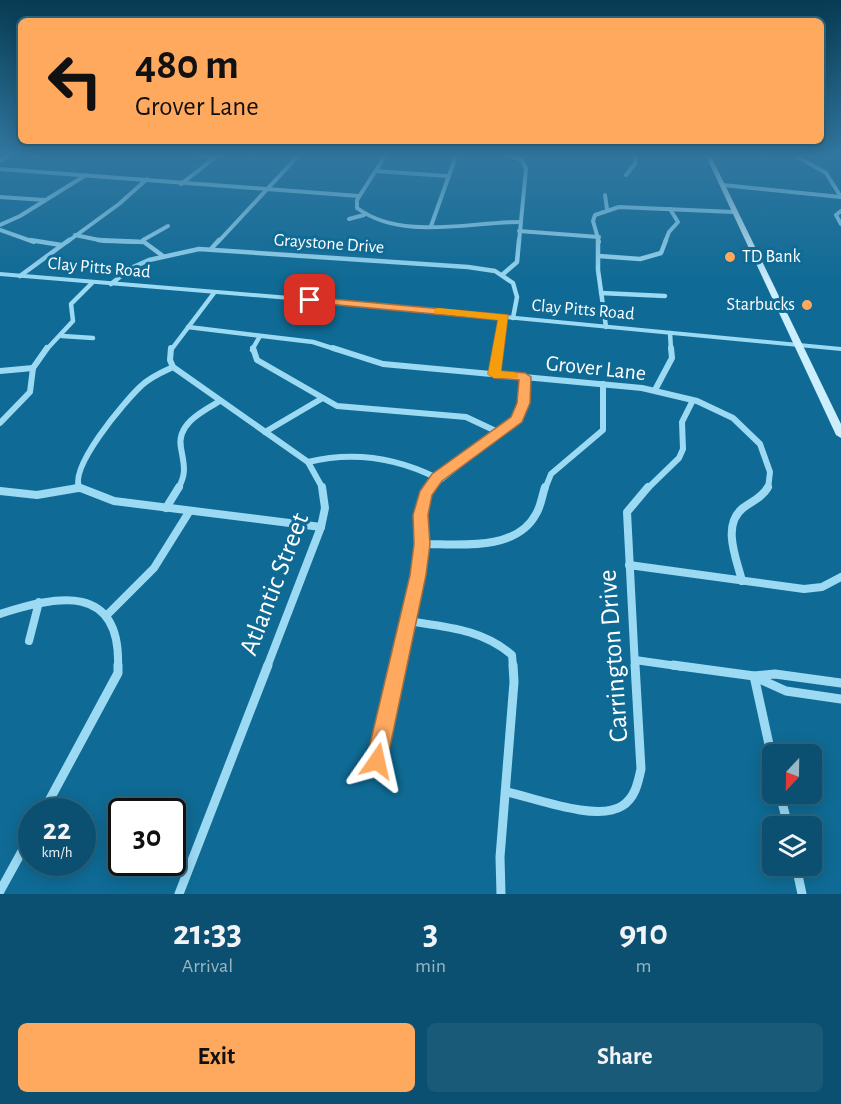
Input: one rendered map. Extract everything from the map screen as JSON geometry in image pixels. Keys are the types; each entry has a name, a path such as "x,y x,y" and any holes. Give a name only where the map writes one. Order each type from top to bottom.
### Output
{"main road":[{"path":"728,198 841,435"}],"street":[{"path":"11,198 45,200"},
{"path":"0,225 49,198"},
{"path":"20,276 119,204 124,198"},
{"path":"211,249 259,198"},
{"path":"358,198 356,204 364,215"},
{"path":"432,226 440,198"},
{"path":"513,318 517,297 516,287 502,274 517,262 523,198"},
{"path":"605,198 607,209"},
{"path":"606,327 601,293 599,237 593,218 607,209 734,212"},
{"path":"599,256 640,259 661,253 669,232 678,222 670,209"},
{"path":"841,211 836,215 841,224"},
{"path":"349,219 364,215 390,223 432,226 520,222"},
{"path":"143,240 168,226"},
{"path":"0,230 38,243 61,246"},
{"path":"519,231 599,237"},
{"path":"75,235 102,240 143,240 155,246 163,256"},
{"name":"Graystone Drive","path":"111,284 131,268 163,256 211,249 468,267 502,274"},
{"name":"Clay Pitts Road","path":"0,274 504,317 841,349"},
{"path":"0,423 30,392 33,384 33,368 42,354 62,336 73,321 71,304 92,283"},
{"path":"78,488 77,476 84,457 148,379 173,367 170,360 171,349 214,293"},
{"path":"601,293 665,296"},
{"path":"494,374 504,317"},
{"name":"Grover Lane","path":"188,327 320,344 383,364 655,390 728,415 752,431 765,451 771,482 767,491 741,510 734,519 734,541 742,580"},
{"path":"655,390 672,357 670,333"},
{"path":"62,336 93,339"},
{"path":"260,336 252,350 257,360 321,399 351,408 396,409 466,417 500,433"},
{"name":"Atlantic Street","path":"173,367 308,462 324,492 327,506 321,527 179,894"},
{"path":"0,371 33,368"},
{"path":"377,761 408,621 422,544 422,505 429,487 437,478 517,419 521,411 525,377"},
{"path":"422,544 499,540 515,534 529,524 536,515 545,483 552,474 603,430 605,422 603,384"},
{"path":"265,432 321,399"},
{"path":"166,508 177,491 186,470 180,443 185,428 204,410 220,401"},
{"name":"Carrington Drive","path":"507,792 596,813 614,811 631,800 639,786 641,769 627,512 633,502 679,458 683,448 682,422 692,402"},
{"path":"308,462 334,456 400,462 437,478"},
{"path":"0,491 37,495 78,488 105,499 189,512 321,527"},
{"path":"108,614 142,585 189,512"},
{"path":"629,565 804,589 822,587 841,577"},
{"path":"0,614 39,602 59,599 79,601 108,614 116,627 121,650 118,673 51,798"},
{"path":"29,641 39,602"},
{"path":"408,621 476,632 490,637 512,655 514,682 500,857 501,894"},
{"path":"635,660 754,676 775,674 841,683"},
{"path":"754,676 786,691 841,699"},
{"path":"754,676 769,744"},
{"path":"0,891 18,858"},
{"path":"798,876 802,894"}],"slow traffic":[{"path":"438,311 504,317 494,374 514,376"}],"place":[{"name":"TD Bank","path":"730,257"},
{"name":"Starbucks","path":"807,305"}],"route":[{"path":"310,300 504,317 494,374 525,377 523,403 517,419 437,478 425,494 421,515 422,544 418,575 377,761"}]}
